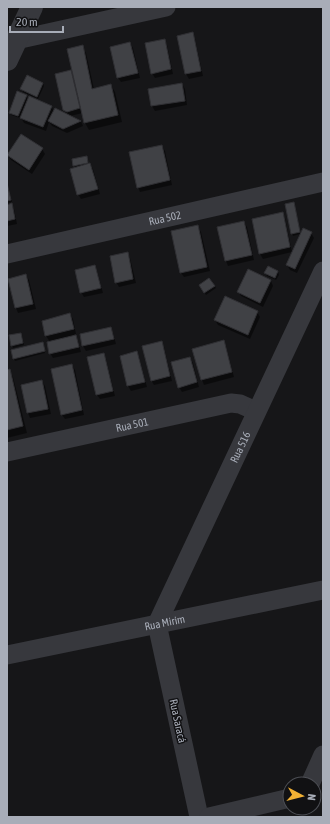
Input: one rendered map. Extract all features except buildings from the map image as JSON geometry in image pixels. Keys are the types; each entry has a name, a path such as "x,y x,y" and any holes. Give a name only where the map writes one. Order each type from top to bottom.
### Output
{"street":[{"path":"7,60 32,7"},
{"path":"16,40 166,7"},
{"name":"Rua 502","path":"7,254 323,182"},
{"name":"Rua 516","path":"157,624 323,270"},
{"name":"Rua 501","path":"7,452 231,403 240,404 256,411"},
{"name":"Rua Mirim","path":"7,656 323,590"},
{"name":"Rua Saracá","path":"157,624 199,817"},
{"path":"314,776 323,755"},
{"path":"209,817 282,800"}]}
